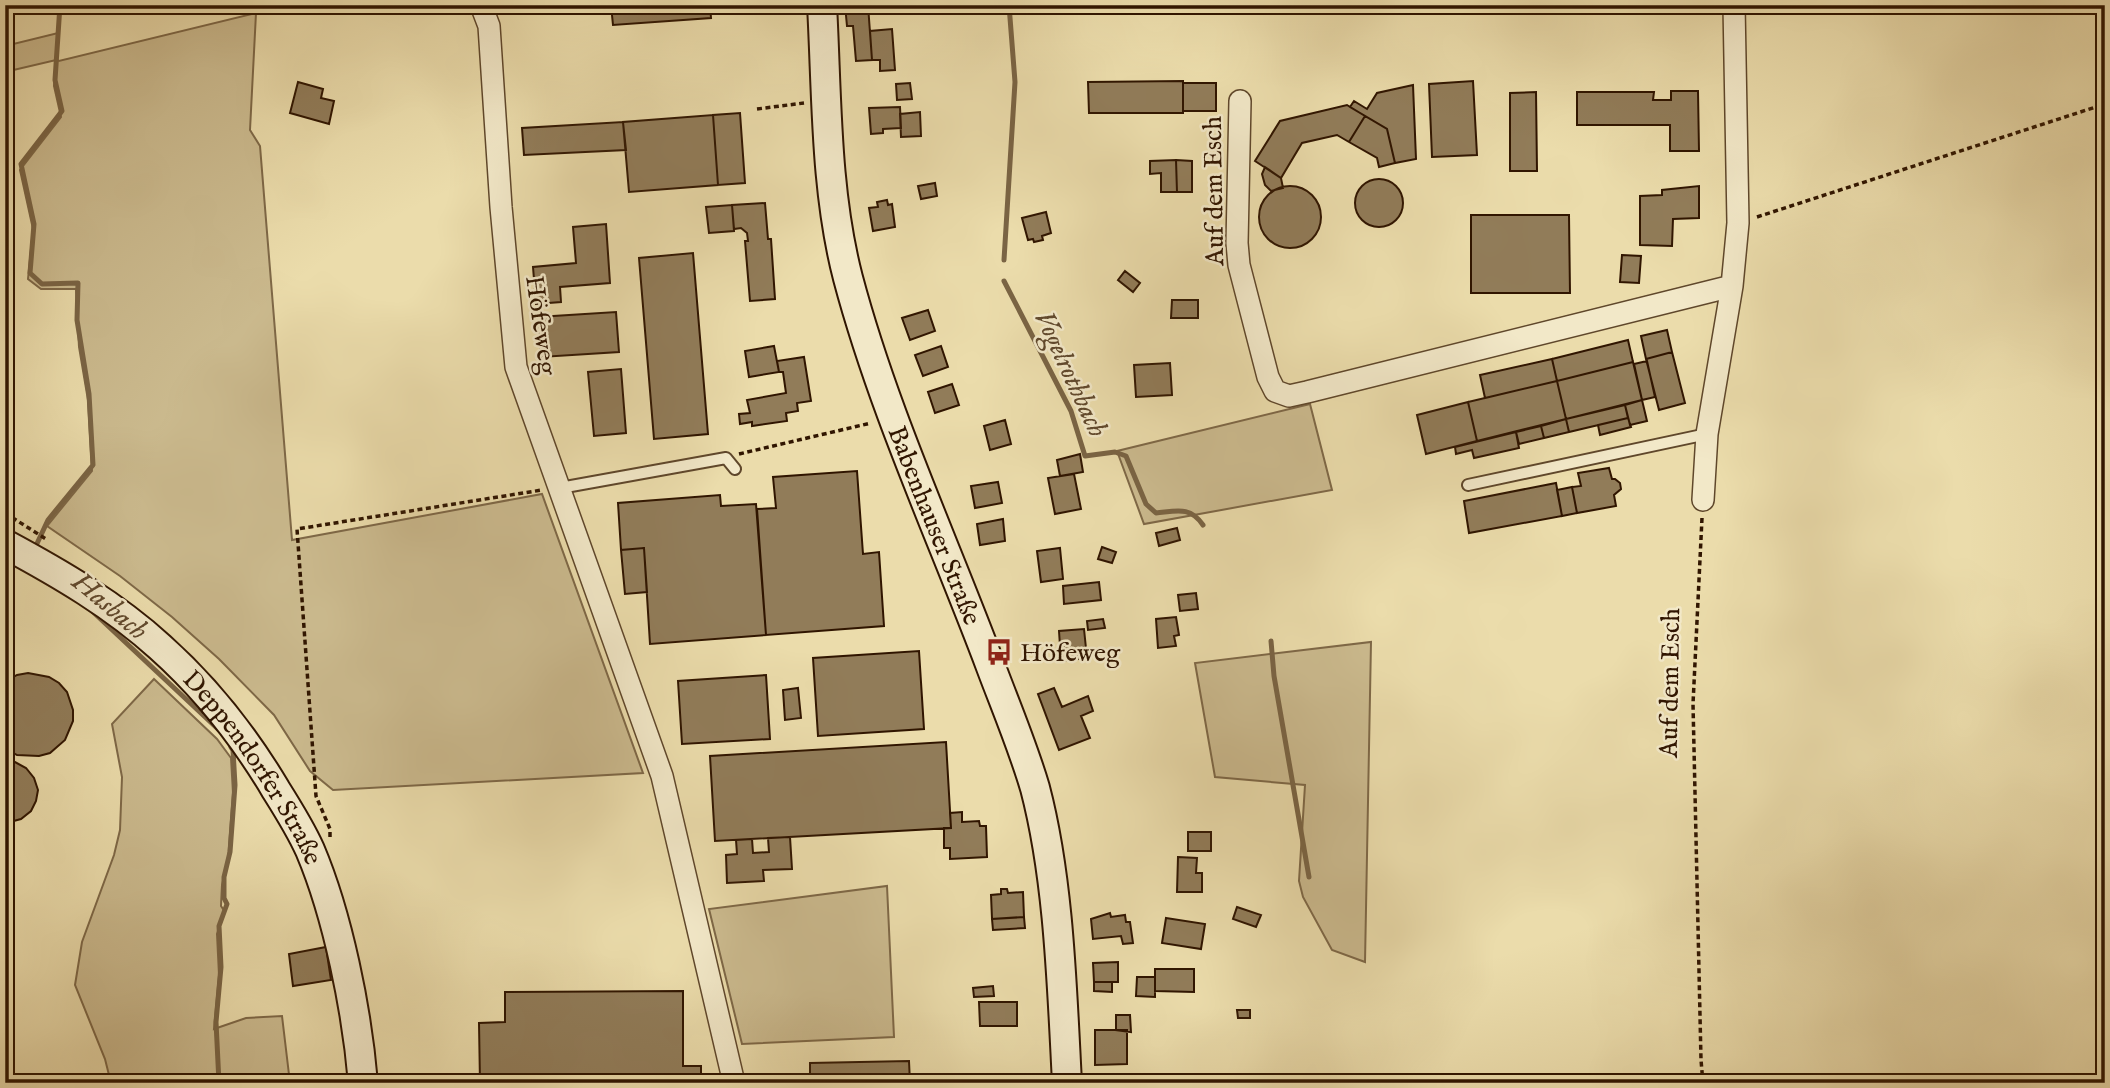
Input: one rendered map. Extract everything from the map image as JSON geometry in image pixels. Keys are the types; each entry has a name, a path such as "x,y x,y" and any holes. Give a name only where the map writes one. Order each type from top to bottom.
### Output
{"main road":[{"name":"Babenhauser Straße","path":"822,5 831,175 843,256 870,352 994,674 1035,791 1050,868 1062,989 1067,1083"},
{"name":"Deppendorfer Straße","path":"32,547 158,645 232,721 265,772 310,849 324,888 344,964 363,1083"}],"street":[{"name":"Höfeweg","path":"481,5 489,26 501,207 516,367 662,776 734,1083"},
{"path":"1703,500 1707,434 1732,286 1738,223 1734,5"},
{"name":"Auf dem Esch","path":"1240,101 1237,243 1239,265 1268,377 1275,391 1289,396 1732,286"}],"lane":[{"path":"1468,485 1707,434"},
{"path":"560,488 726,458 735,469"}],"path":[{"path":"757,108 805,103"},
{"path":"1738,223 2105,104"},
{"path":"726,458 873,422"},
{"path":"330,841 330,829 316,796 297,529 560,488"},
{"name":"Auf dem Esch","path":"1703,500 1693,704 1703,1083"},
{"path":"5,513 32,547"}],"shaded area":[{"path":"256,13 250,130 260,146 292,540 542,494 643,773 333,790 310,771 274,715 219,659 120,576 47,526 92,471 88,400 79,347 76,289 41,289 28,279 33,229 20,170 61,117 54,86 56,60 5,72 5,46 58,33 56,59 59,61"},
{"path":"1310,404 1332,490 1144,524 1117,451"},
{"path":"1371,642 1365,962 1332,950 1303,897 1299,881 1305,785 1215,777 1195,663"},
{"path":"154,679 217,739 231,758 233,793 228,860 222,885 221,906 225,912 217,934 219,975 214,1029 246,1018 282,1016 290,1083 111,1083 105,1059 75,985 82,942 114,855 120,830 122,777 112,724"},
{"path":"887,886 894,1037 742,1044 709,909"}],"building":[{"path":"611,5 710,5 711,18 613,25"},
{"path":"710,5 728,5 729,12 711,14"},
{"path":"845,5 868,5 872,60 856,61 853,26 847,26"},
{"path":"892,29 895,70 880,71 880,60 872,60 870,31"},
{"path":"1183,81 1183,113 1089,113 1088,82"},
{"path":"1473,81 1477,155 1432,157 1429,84"},
{"path":"298,82 323,89 321,98 334,101 329,124 290,113"},
{"path":"910,83 912,99 897,100 896,84"},
{"path":"1183,83 1216,83 1216,111 1183,111"},
{"path":"1413,85 1416,159 1395,163 1387,129 1350,107 1354,101 1367,109 1377,93"},
{"path":"1671,91 1698,91 1699,151 1670,151 1670,125 1577,125 1577,92 1654,92 1653,100 1671,100"},
{"path":"1536,92 1537,171 1510,171 1510,93"},
{"path":"1347,105 1365,116 1349,142 1337,135 1302,143 1281,178 1255,161 1280,121"},
{"path":"900,107 901,128 883,129 883,133 871,134 869,108"},
{"path":"920,112 921,136 901,137 900,114"},
{"path":"740,113 745,183 718,185 713,115"},
{"path":"713,115 718,185 629,192 623,122"},
{"path":"1365,116 1387,129 1395,163 1379,167 1377,158 1349,142"},
{"path":"623,122 626,150 524,155 522,128"},
{"path":"1176,160 1192,161 1192,192 1177,192"},
{"path":"1176,160 1177,192 1161,192 1161,173 1150,174 1150,161"},
{"path":"1265,167 1281,178 1283,188 1271,191 1265,185 1262,174"},
{"path":"1379,179 1396,186 1403,203 1396,220 1379,227 1362,220 1355,203 1362,186"},
{"path":"935,183 937,196 921,199 918,186"},
{"path":"1290,186 1312,195 1321,217 1312,239 1290,248 1268,239 1259,217 1268,195"},
{"path":"1699,186 1699,218 1673,219 1672,246 1640,245 1640,196 1662,195 1662,190"},
{"path":"887,200 888,205 892,204 895,227 873,231 869,208 878,207 877,202"},
{"path":"765,203 768,239 771,239 775,299 750,301 745,241 748,241 747,233 741,228 734,229 732,205"},
{"path":"732,205 734,231 709,233 706,207"},
{"path":"1046,212 1051,233 1042,236 1043,240 1028,240 1022,218"},
{"path":"1471,215 1569,215 1570,293 1471,293"},
{"path":"606,224 610,283 560,287 561,302 536,304 533,267 576,263 573,227"},
{"path":"693,253 708,434 654,439 639,258"},
{"path":"1622,255 1641,256 1639,283 1620,282"},
{"path":"1125,271 1140,283 1133,292 1118,280"},
{"path":"1172,300 1198,300 1198,318 1171,318"},
{"path":"928,310 935,331 910,340 902,318"},
{"path":"616,312 619,352 541,357 538,317"},
{"path":"1667,330 1672,352 1646,359 1641,336"},
{"path":"1628,340 1633,362 1557,381 1552,359"},
{"path":"774,346 779,372 749,377 745,351"},
{"path":"941,346 948,367 923,376 915,355"},
{"path":"1672,352 1685,403 1659,410 1646,359"},
{"path":"804,357 811,401 797,403 798,411 786,413 787,421 752,426 752,422 740,424 739,414 750,413 747,400 786,393 783,372 779,372 777,361"},
{"path":"1552,359 1557,381 1485,398 1480,375"},
{"path":"1647,361 1655,397 1642,400 1634,364"},
{"path":"1633,362 1642,400 1566,419 1557,381"},
{"path":"1170,363 1172,395 1136,397 1134,365"},
{"path":"621,369 626,433 594,436 588,372"},
{"path":"1557,381 1566,419 1477,441 1468,402"},
{"path":"952,384 959,405 935,413 928,392"},
{"path":"1642,400 1647,421 1630,425 1625,405"},
{"path":"1468,402 1477,441 1426,454 1417,415"},
{"path":"1625,405 1628,418 1569,432 1566,419"},
{"path":"1628,418 1631,427 1600,435 1598,425"},
{"path":"1566,419 1569,432 1544,438 1541,426"},
{"path":"1005,420 1011,444 990,450 984,426"},
{"path":"1541,426 1544,438 1519,444 1516,432"},
{"path":"1516,432 1519,448 1474,458 1472,450 1456,454 1455,447"},
{"path":"1080,454 1083,472 1060,476 1057,460"},
{"path":"1609,468 1612,479 1620,483 1621,489 1614,495 1616,506 1577,513 1572,487 1581,486 1578,473"},
{"path":"857,471 863,554 879,552 884,626 766,635 757,509 776,508 773,477"},
{"path":"1074,474 1081,509 1055,514 1048,478"},
{"path":"998,482 1002,503 975,508 971,486"},
{"path":"1556,483 1562,516 1469,533 1464,501"},
{"path":"1572,487 1577,513 1562,516 1557,490"},
{"path":"720,495 721,506 756,504 766,635 650,644 644,548 621,550 618,503"},
{"path":"1003,519 1005,541 980,545 977,524"},
{"path":"1177,528 1180,540 1159,546 1156,533"},
{"path":"1102,547 1116,552 1112,563 1098,559"},
{"path":"644,548 647,592 625,594 621,550"},
{"path":"1060,548 1063,579 1041,582 1037,551"},
{"path":"1099,582 1101,600 1064,604 1063,586"},
{"path":"1196,593 1198,609 1180,611 1178,595"},
{"path":"1176,617 1179,635 1174,636 1176,646 1158,648 1156,619"},
{"path":"1103,619 1105,628 1088,630 1087,621"},
{"path":"1084,629 1087,658 1061,661 1059,631"},
{"path":"919,651 924,729 818,736 813,658"},
{"path":"28,673 49,677 59,683 67,692 73,710 73,721 65,740 50,753 39,756 17,755 5,748 5,682 17,675"},
{"path":"766,675 770,739 682,744 678,681"},
{"path":"798,688 801,718 785,720 783,690"},
{"path":"1054,688 1062,707 1088,696 1093,711 1081,716 1090,738 1059,750 1038,694"},
{"path":"946,742 951,828 715,841 710,756"},
{"path":"5,761 15,762 26,768 34,778 38,790 31,811 21,819 10,822 5,822"},
{"path":"962,812 962,822 979,821 980,826 986,826 987,857 950,859 950,848 944,848 944,828 951,828 950,813"},
{"path":"1188,832 1211,832 1211,851 1188,851"},
{"path":"790,837 792,869 763,870 764,881 727,883 726,855 737,854 736,840 752,839 753,853 769,852 768,838"},
{"path":"1178,857 1197,858 1196,873 1202,873 1202,892 1177,892"},
{"path":"1001,889 1007,889 1008,893 1023,892 1024,917 992,919 991,895 1001,894"},
{"path":"1237,907 1261,915 1256,927 1233,919"},
{"path":"1110,913 1111,917 1125,915 1126,922 1130,922 1133,943 1123,944 1121,936 1093,939 1091,919"},
{"path":"1024,917 1025,928 993,930 992,919"},
{"path":"1166,918 1205,924 1201,949 1162,943"},
{"path":"326,947 331,980 293,986 289,954"},
{"path":"1118,962 1118,982 1094,982 1093,963"},
{"path":"1155,969 1194,969 1194,992 1155,991"},
{"path":"1137,977 1155,977 1155,997 1136,996"},
{"path":"1094,982 1112,982 1112,992 1094,991"},
{"path":"993,986 994,996 974,997 973,988"},
{"path":"683,991 683,1066 701,1066 701,1083 480,1083 479,1023 505,1022 505,992"},
{"path":"979,1002 1017,1002 1017,1026 980,1026"},
{"path":"1237,1010 1250,1010 1250,1018 1238,1018"},
{"path":"1116,1015 1130,1015 1131,1032 1116,1030"},
{"path":"1095,1030 1127,1030 1127,1064 1095,1065"},
{"path":"909,1061 910,1083 810,1083 810,1063"}],"waterway":[{"name":"Hasbach","path":"34,550 48,520 93,465 89,394 77,320 78,283 42,284 30,273 34,224 21,164 62,111 55,80 60,5"},
{"name":"Vogelrothbach","path":"1004,260 1015,82 1009,5"},
{"name":"Vogelrothbach","path":"1004,281 1071,411 1085,456 1115,452 1126,456 1146,504 1156,513 1188,512 1203,525"},
{"name":"Hasbach","path":"91,610 219,730"},
{"name":"Vogelrothbach","path":"1271,641 1274,676 1309,877"},
{"name":"Hasbach","path":"219,1083 216,1022 221,967 219,926 227,904 224,898 224,877 230,852 235,785 231,747"}],"place":[{"name":"Höfeweg","path":"999,652"}]}
